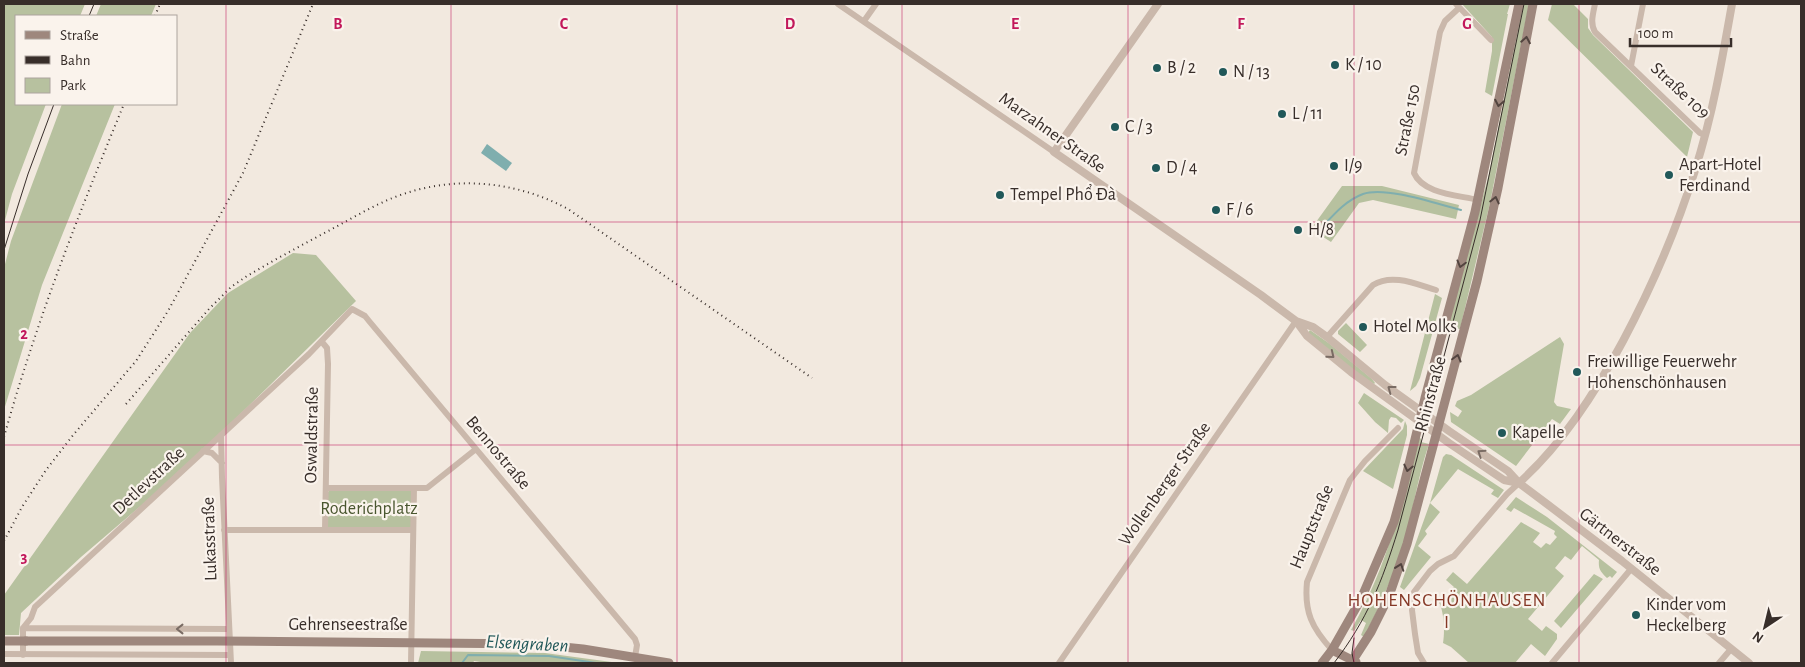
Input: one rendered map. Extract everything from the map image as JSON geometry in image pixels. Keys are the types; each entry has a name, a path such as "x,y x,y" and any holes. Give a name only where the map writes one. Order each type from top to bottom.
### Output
{"main road":[{"name":"Rhinstraße","path":"1322,663 1332,650 1361,599 1387,540 1402,493 1419,421 1478,200 1519,4"},
{"name":"Rhinstraße","path":"1354,662 1389,596 1400,568 1436,434 1435,421 1479,272 1498,188 1533,4"},
{"name":"Gehrenseestraße","path":"4,641 412,642 557,645 669,663"},
{"name":"Hauptstraße","path":"1332,650 1354,662"},
{"name":"Hauptstraße","path":"1332,650 1344,663"}],"street":[{"name":"Marzahner Straße","path":"838,4 1263,296 1296,321 1307,336 1351,372 1436,434"},
{"path":"864,21 876,4"},
{"path":"1054,152 1158,4"},
{"name":"Straße 109","path":"1595,4 1592,27 1595,32 1700,133 1705,135"},
{"path":"1631,66 1643,4"},
{"path":"1424,663 1418,653 1415,634 1412,610 1414,592 1434,567 1454,556 1508,494 1555,446 1579,416 1640,310 1681,212 1705,135 1716,90 1732,4"},
{"path":"1458,6 1491,40"},
{"name":"Straße 150","path":"1458,6 1446,20 1440,32 1414,173 1416,179 1426,187 1478,200"},
{"path":"1327,337 1374,285 1382,280 1397,279 1436,290"},
{"name":"Bennostraße","path":"322,342 352,309 365,316 635,639 637,645 635,657"},
{"name":"Marzahner Straße","path":"1296,321 1313,327 1327,337 1435,421"},
{"name":"Wollenberger Straße","path":"1059,663 1296,321"},
{"name":"Detlevstraße","path":"23,628 31,618 35,607 322,342"},
{"name":"Oswaldstraße","path":"322,342 327,348 328,364 325,530"},
{"name":"Gärtnerstraße","path":"1435,421 1510,472 1519,483 1749,663"},
{"name":"Hauptstraße","path":"1332,650 1316,631 1308,611 1305,598 1307,582 1350,480 1365,461 1398,428"},
{"name":"Gärtnerstraße","path":"1436,434 1504,480 1519,483"},
{"name":"Lukasstraße","path":"221,435 228,629 231,663"},
{"path":"326,488 427,488 476,449"},
{"path":"202,452 212,453 222,463"},
{"path":"411,663 414,488"},
{"path":"224,530 413,530"},
{"path":"1552,663 1631,569"},
{"path":"23,655 23,628 228,629"},
{"path":"1719,663 1731,649"},
{"path":"4,654 230,655"}],"green space":[{"path":"4,4 85,4 80,15 15,15 15,105 46,105 12,194 4,224"},
{"path":"101,4 156,4 151,15 96,15"},
{"path":"1462,4 1510,4 1492,96 1485,92 1492,51 1492,37"},
{"path":"1523,4 1529,4 1490,203 1460,329 1456,331 1450,329 1451,326 1448,326 1489,174"},
{"path":"1552,4 1573,4 1588,19 1588,28 1593,35 1693,132 1687,157 1548,20"},
{"path":"62,105 115,105 42,285 4,410 4,268 11,241"},
{"path":"1342,186 1382,186 1459,205 1456,219 1373,200 1359,203 1331,242 1311,229"},
{"path":"293,253 316,255 356,301 184,469 81,557 21,613 19,635 4,635 4,595 190,333 228,293"},
{"path":"1435,294 1442,298 1420,378 1416,386 1410,391"},
{"path":"1346,323 1367,345 1360,352 1338,334 1338,331"},
{"path":"1310,330 1330,344 1375,383 1352,370 1308,333"},
{"path":"1560,337 1564,344 1554,402 1557,406 1571,409 1560,424 1552,419 1516,466 1451,422 1450,412 1458,417 1462,411 1455,406 1457,401 1471,395"},
{"path":"1364,393 1404,420 1401,423 1396,418 1391,417 1388,433 1358,403"},
{"path":"1405,421 1407,435 1393,489 1363,471 1403,429"},
{"path":"1419,437 1421,442 1429,444 1406,535 1390,582 1364,637 1361,635 1366,623 1361,620 1354,631 1351,630 1364,606 1384,559"},
{"path":"1446,454 1451,455 1504,490 1498,498 1491,494 1494,490 1458,469 1430,503 1443,457"},
{"name":"Roderichplatz","path":"331,489 411,491 411,529 327,528 327,493"},
{"path":"1516,497 1547,517 1617,572 1612,578 1610,576 1607,578 1600,570 1599,560 1582,546 1571,560 1565,556 1555,568 1564,576 1528,619 1542,631 1546,626 1557,634 1557,639 1545,656 1531,644 1515,663 1469,663 1451,647 1443,643 1444,622 1439,602 1445,596 1447,597 1454,587 1446,580 1453,572 1467,584 1521,522 1540,533 1533,542 1541,548 1546,543 1550,545 1557,537 1554,534 1555,531 1514,508 1511,512 1506,509"},
{"path":"1430,503 1440,512 1425,531 1427,534 1418,546 1431,557 1404,590 1400,587"},
{"path":"1594,574 1603,579 1561,628 1554,621"},
{"path":"421,651 545,653 619,663 487,663 474,661 473,663 418,663"}],"water":[{"path":"487,144 512,163 506,171 481,153"}],"waterway":[{"path":"1324,225 1347,203 1363,194 1373,192 1398,194 1461,210"},
{"name":"Elsengraben","path":"462,663 468,655 549,656 596,663"}],"tram line":[{"path":"89,15 94,4"},
{"path":"1334,663 1365,616 1386,567 1398,530 1480,220 1524,4"},
{"path":"4,250 28,174 54,105"},
{"path":"1354,638 1352,653 1354,663"}],"railway":[{"path":"155,15 160,4"},
{"path":"4,541 22,507 46,470 136,361 168,311 243,173 313,4"},
{"path":"4,437 16,394 59,268 124,105"},
{"path":"126,404 209,309 231,287 247,276 309,241 395,197 417,190 461,183 505,187 526,192 568,209 812,378"}],"place":[{"name":"K / 10","path":"1335,65"},
{"name":"B / 2","path":"1157,68"},
{"name":"N / 13","path":"1223,72"},
{"name":"L / 11","path":"1282,114"},
{"name":"C / 3","path":"1115,127"},
{"name":"I/9","path":"1334,166"},
{"name":"D / 4","path":"1156,168"},
{"name":"Apart-Hotel Ferdinand","path":"1669,175"},
{"name":"Tempel Phổ Đà","path":"1000,195"},
{"name":"F / 6","path":"1216,210"},
{"name":"H/8","path":"1298,230"},
{"name":"Hotel Molks","path":"1363,327"},
{"name":"Freiwillige Feuerwehr Hohenschönhausen","path":"1577,372"},
{"name":"Kapelle","path":"1502,433"},
{"name":"Kinder vom Heckelberg","path":"1636,615"}],"district":[{"name":"HOHENSCHÖNHAUSEN I","path":"1447,611"}]}
